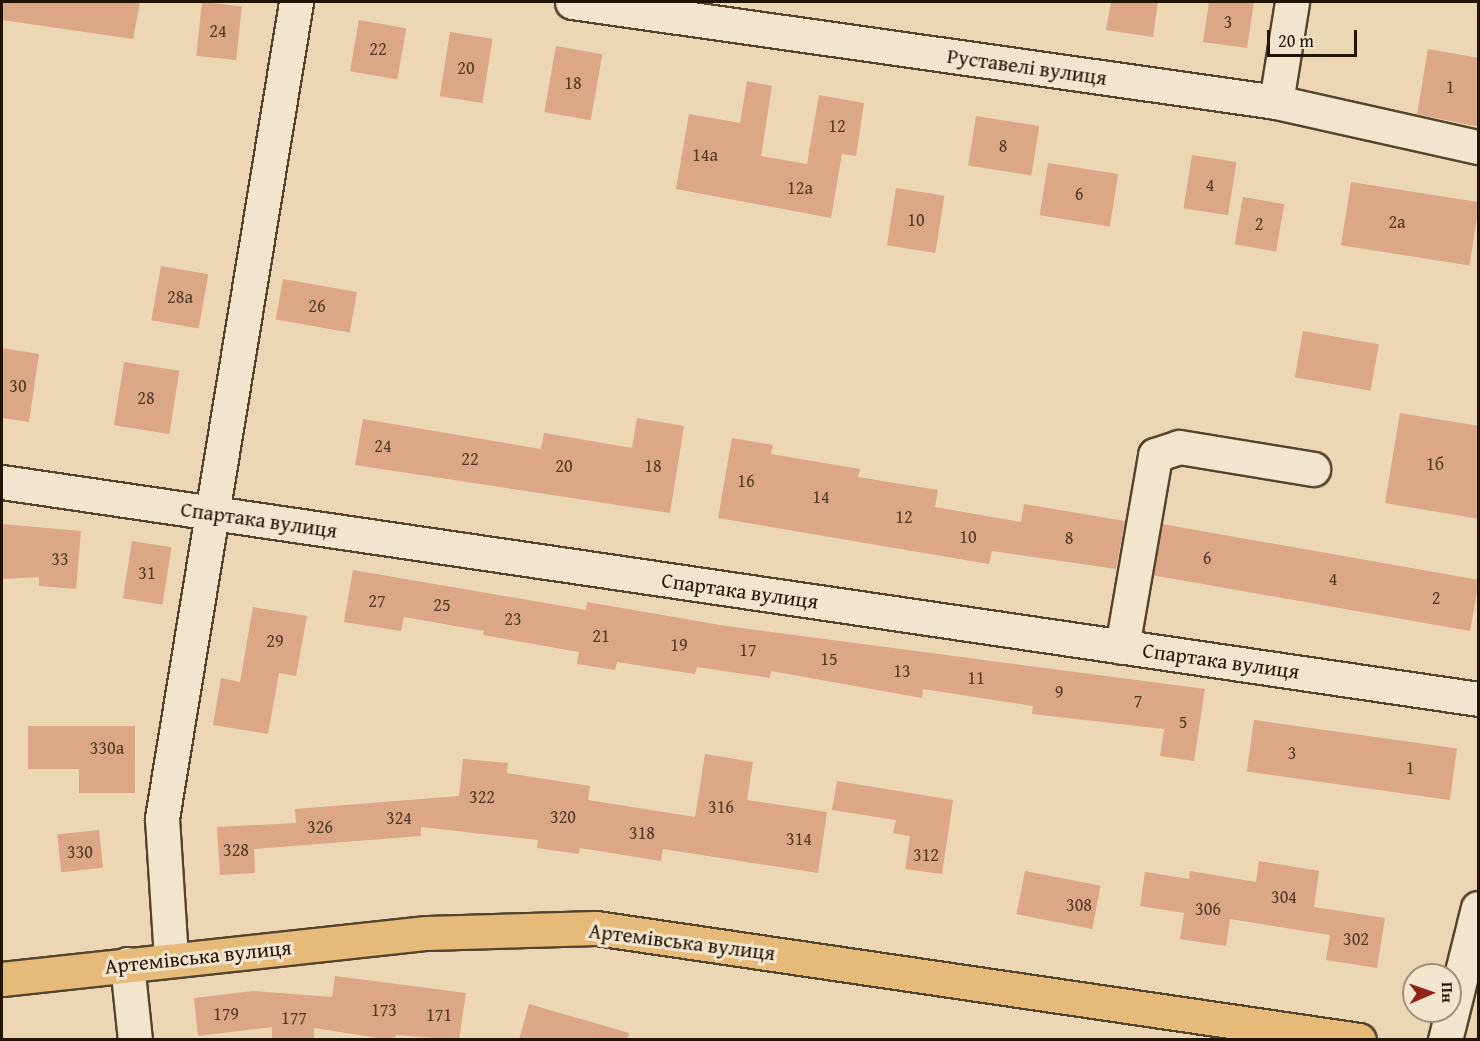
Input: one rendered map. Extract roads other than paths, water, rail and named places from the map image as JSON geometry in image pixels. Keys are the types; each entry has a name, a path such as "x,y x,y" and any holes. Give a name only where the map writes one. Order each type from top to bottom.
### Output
{"main road":[{"name":"Артемівська вулиця","path":"2,980 171,958 427,933 596,928 1359,1040"}],"street":[{"path":"171,958 162,818 214,513 296,2"},
{"name":"Руставелі вулиця","path":"572,2 1276,102 1479,147"},
{"path":"1276,102 1292,2"},
{"path":"1122,647 1155,455 1179,447 1313,469"},
{"name":"Спартака вулиця","path":"2,482 1479,699"},
{"path":"1445,1040 1479,908"},
{"path":"127,964 135,1040"}]}
